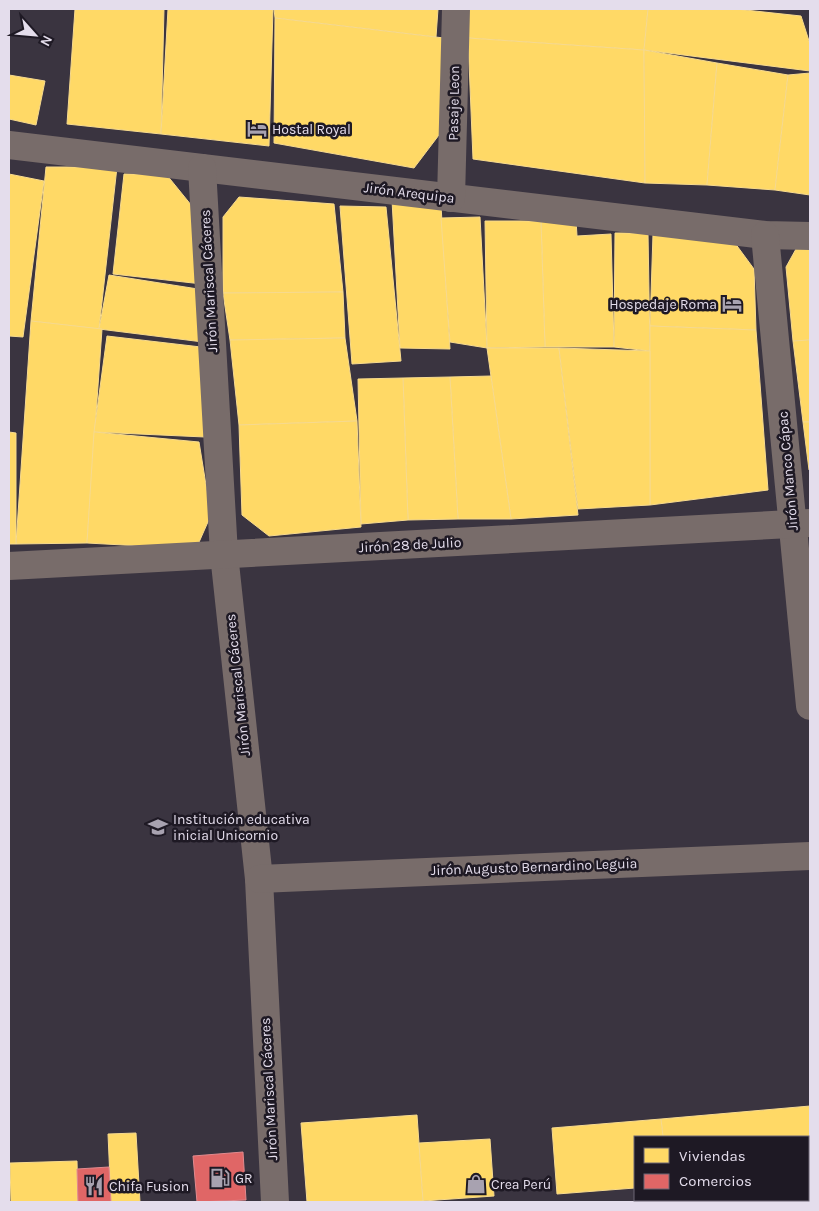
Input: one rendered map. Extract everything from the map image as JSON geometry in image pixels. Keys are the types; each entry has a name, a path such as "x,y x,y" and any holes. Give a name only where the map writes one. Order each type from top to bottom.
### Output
{"highway":[{"path":"753,1202 782,1201"}],"street":[{"name":"Pasaje Leon","path":"451,198 456,9"},
{"name":"Jirón Arequipa","path":"9,145 765,235 810,236"},
{"name":"Jirón Mariscal Cáceres","path":"202,168 224,554 259,879 275,1202"},
{"name":"Jirón Manco Cápac","path":"765,235 802,524 810,706"},
{"name":"Jirón 28 de Julio","path":"9,566 802,524"},
{"name":"Jirón Augusto Bernardino Leguia","path":"259,879 810,856"}],"building: Viviendas":[{"path":"75,9 164,9 161,134 67,124"},
{"path":"168,9 273,9 269,146 161,134"},
{"path":"274,9 438,9 436,37 275,18"},
{"path":"468,9 648,9 644,50 468,38"},
{"path":"648,9 736,9 801,16 810,44 810,71 644,50"},
{"path":"275,18 444,38 442,131 414,168 274,143"},
{"path":"468,38 644,50 645,183 473,159"},
{"path":"644,50 717,63 707,185 645,183"},
{"path":"717,63 788,75 775,190 707,185"},
{"path":"810,73 810,195 775,190 788,75"},
{"path":"9,75 45,81 36,125 9,119"},
{"path":"46,167 117,167 99,329 31,321"},
{"path":"9,174 44,181 23,337 9,336"},
{"path":"124,174 166,174 196,211 202,284 113,274"},
{"path":"239,197 334,204 343,292 223,293 223,217"},
{"path":"392,200 441,206 450,349 400,348"},
{"path":"340,206 386,207 401,361 352,364"},
{"path":"480,217 487,348 450,342 441,218"},
{"path":"576,220 577,236 611,234 614,347 545,347 541,221"},
{"path":"485,221 541,221 545,347 487,348"},
{"path":"615,233 648,233 650,351 614,347"},
{"path":"653,234 732,239 754,269 756,330 650,326"},
{"path":"801,240 810,241 810,340 793,341 786,267"},
{"path":"109,275 198,289 203,342 99,329"},
{"path":"343,292 345,338 230,340 223,293"},
{"path":"31,321 102,329 87,543 16,544"},
{"path":"650,326 756,330 768,490 650,505"},
{"path":"107,336 201,347 205,437 94,432"},
{"path":"345,338 357,421 239,425 230,340"},
{"path":"810,340 810,422 803,422 793,341"},
{"path":"487,348 559,348 578,515 511,519"},
{"path":"559,348 650,351 650,505 578,509"},
{"path":"491,376 511,519 458,519 450,377"},
{"path":"450,377 458,519 408,520 403,378"},
{"path":"403,378 408,520 361,524 358,379"},
{"path":"357,421 361,527 269,536 242,515 239,425"},
{"path":"803,422 810,422 810,470 809,470"},
{"path":"9,432 16,433 16,544 9,544"},
{"path":"94,432 199,442 211,515 196,549 87,543"},
{"path":"810,1106 810,1173 809,1136 663,1136 661,1119"},
{"path":"417,1115 423,1201 307,1202 301,1123"},
{"path":"661,1119 663,1136 634,1136 634,1188 557,1194 552,1128"},
{"path":"136,1133 140,1202 111,1202 108,1134"},
{"path":"490,1139 494,1196 423,1201 419,1143"},
{"path":"77,1161 78,1202 11,1202 10,1163"}],"building: Comercios":[{"name":"GR","path":"243,1152 246,1200 197,1202 193,1156"},
{"name":"Chifa Fusion","path":"109,1167 111,1202 78,1202 77,1169"}],"place":[{"name":"Hostal Royal","path":"257,129"},
{"name":"Hospedaje Roma","path":"732,304"},
{"name":"Institución educativa inicial Unicornio","path":"158,827"},
{"name":"GR","path":"220,1178"},
{"name":"Crea Perú","path":"476,1184"},
{"name":"Chifa Fusion","path":"94,1186"}]}
